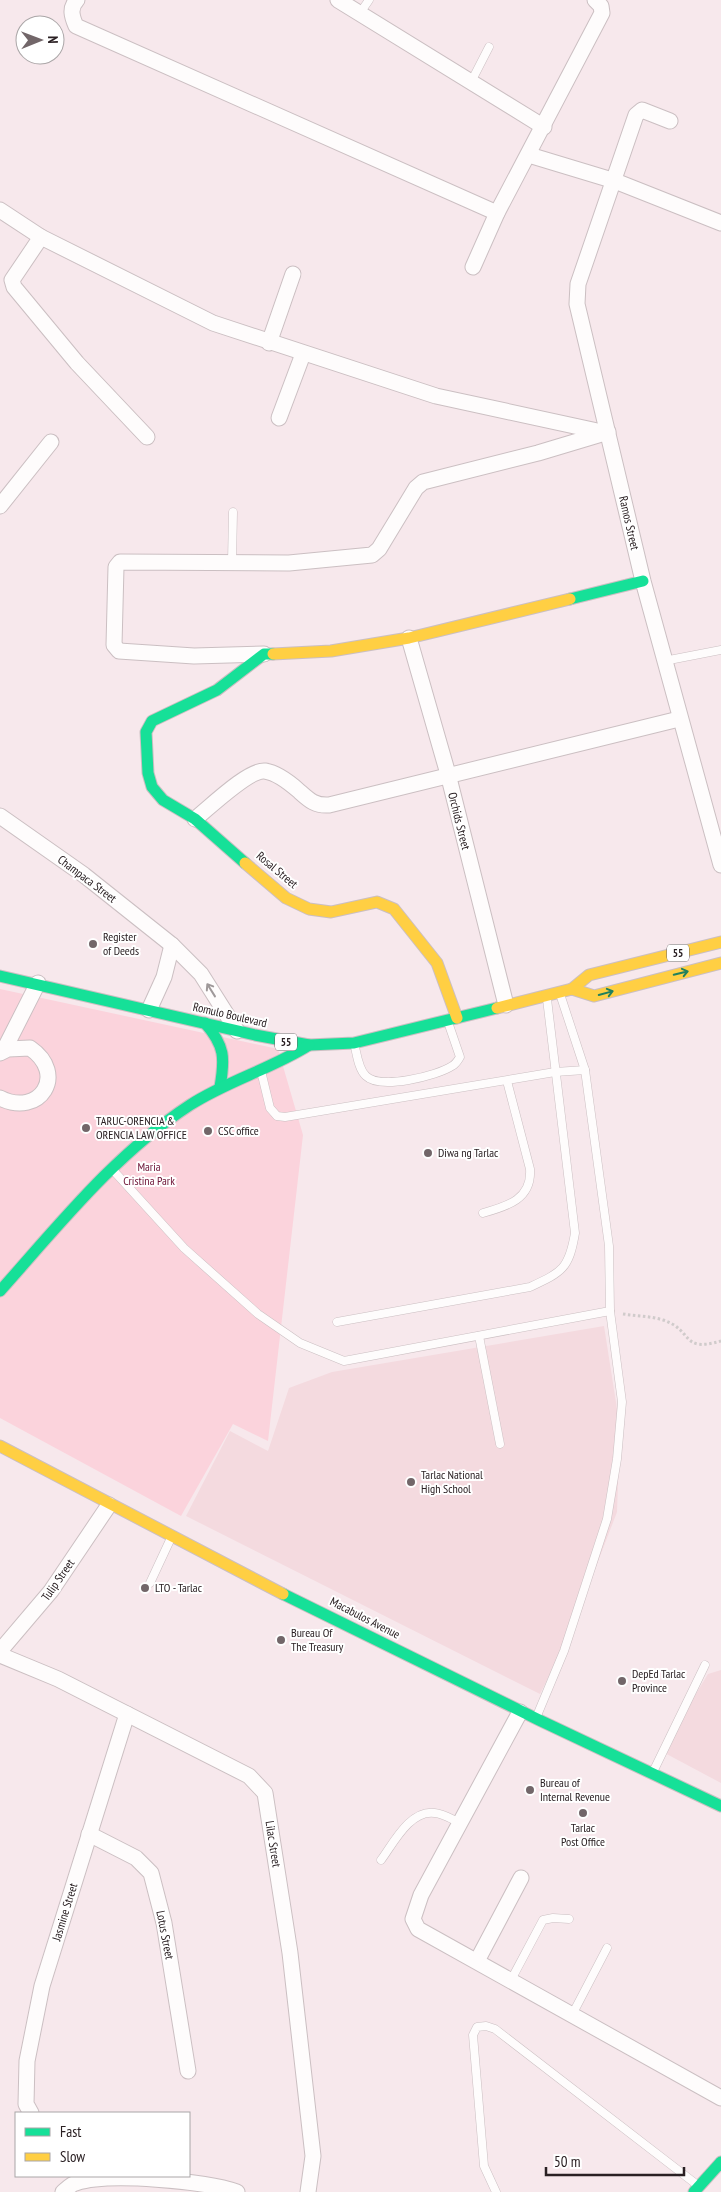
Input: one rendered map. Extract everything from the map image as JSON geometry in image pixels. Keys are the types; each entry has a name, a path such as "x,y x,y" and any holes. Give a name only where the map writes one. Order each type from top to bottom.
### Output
{"main road":[{"path":"264,654 331,651 409,638 643,581"},
{"name":"Rosal Street","path":"264,654 217,690 152,721 146,732 148,773 152,787 163,800 196,819 286,898 309,909 331,912 377,902 394,909 436,963 452,1019"},
{"name":"Romulo Boulevard","path":"0,976 38,983 237,1031 309,1045 354,1043 572,989 589,975 721,942"},
{"name":"Romulo Boulevard","path":"572,989 594,996 721,963"},
{"path":"205,1023 220,1040 224,1062 220,1087"},
{"path":"0,1291 111,1168 148,1133 220,1087 300,1052 309,1045"},
{"name":"Macabulos Avenue","path":"0,1446 109,1504 536,1720 721,1806"},
{"path":"697,2189 721,2162"}],"street":[{"path":"77,0 71,15 76,26 498,213"},
{"path":"338,0 544,126"},
{"path":"473,267 498,213 602,13 601,6 595,0"},
{"name":"Ramos Street","path":"670,121 642,110 636,115 578,284 577,304 643,581 679,719 721,865"},
{"path":"529,155 615,180 721,223"},
{"path":"0,210 41,237 213,323 302,354 436,396 606,432"},
{"path":"41,237 12,280 14,287 77,363 147,438"},
{"path":"269,343 293,274"},
{"path":"279,418 302,354"},
{"path":"264,654 194,656 119,651 114,645 116,568 120,562 289,563 372,555 379,549 416,488 423,482 538,453 606,432"},
{"path":"0,506 51,442"},
{"name":"Orchids Street","path":"409,638 448,774 506,1005"},
{"path":"196,819 248,776 263,770 290,783 312,803 320,805 561,749 679,719"},
{"name":"Champaca Street","path":"0,816 84,875 172,945 201,974 237,1031"},
{"path":"149,1010 164,977 172,945"},
{"path":"2,1052 38,983"},
{"path":"0,1098 14,1105 25,1104 34,1100 44,1092 49,1071 46,1062 30,1048 21,1047 2,1052"},
{"name":"Tulip Street","path":"0,1653 31,1618 51,1591 109,1504"},
{"name":"Lilac Street","path":"0,1653 58,1679 249,1776 265,1793 290,1953 313,2156 308,2192"},
{"path":"520,1712 420,1895 413,1919 418,1929 721,2098"},
{"name":"Jasmine Street","path":"30,2112 26,2104 27,2062 42,1986 127,1714"},
{"name":"Lotus Street","path":"90,1834 136,1858 151,1872 164,1924 188,2071"},
{"path":"476,1961 521,1878"},
{"path":"69,2184 108,2177 218,2185 237,2192"}],"lane":[{"path":"360,13 369,0"},
{"path":"471,82 489,47"},
{"path":"232,562 233,512"},
{"path":"664,661 721,650"},
{"path":"536,1720 564,1651 607,1519 617,1459 622,1402 610,1311 609,1246 585,1070 559,992"},
{"path":"337,1322 530,1286 558,1274 572,1256 575,1233 546,994"},
{"path":"354,1043 364,1076 373,1082 405,1081 442,1071 454,1065 460,1057 452,1019"},
{"path":"260,1070 270,1108 276,1116 285,1117 554,1072 585,1070"},
{"path":"483,1214 504,1208 521,1196 531,1183 530,1169 506,1081"},
{"path":"111,1168 184,1248 258,1314 300,1343 344,1361 610,1311"},
{"path":"479,1336 500,1444"},
{"path":"150,1583 172,1536"},
{"path":"652,1774 705,1665"},
{"path":"381,1860 405,1826 422,1814 434,1813 461,1822"},
{"path":"511,1980 543,1920 553,1918 569,1919"},
{"path":"572,2015 607,1948"},
{"path":"496,2192 484,2166 473,2035 477,2027 486,2026 495,2029 697,2189"}],"path":[{"path":"610,1311 664,1320 682,1331 693,1343 704,1346 721,1340"}],"shaded area":[{"name":"Tarlac National High School","path":"604,1326 620,1428 617,1512 571,1632 540,1694 186,1516 230,1431 268,1451 289,1388 332,1372"},
{"path":"721,1670 721,1783 661,1751 708,1674"}],"green space":[{"name":"Maria Cristina Park","path":"0,989 278,1049 303,1135 268,1441 233,1424 181,1516 0,1418"}],"traffic: fast":[{"path":"570,599 643,581"},
{"path":"245,863 195,819 163,800 152,787 148,773 146,732 152,721 217,690 264,654 273,654"},
{"path":"0,976 255,1035 309,1045 354,1043 497,1008"},
{"path":"205,1023 212,1031 222,1053 223,1068 220,1087"},
{"path":"0,1291 66,1216 112,1168 163,1124 204,1097 309,1045"},
{"path":"283,1594 539,1720 721,1806"},
{"path":"694,2192 721,2162"}],"traffic: slow":[{"path":"273,654 331,651 409,638 570,599"},
{"path":"245,863 286,898 309,909 331,912 377,902 394,909 437,963 457,1018"},
{"path":"572,989 589,975 721,942"},
{"path":"497,1008 572,989 594,996 721,963"},
{"path":"0,1446 283,1594"}],"place":[{"name":"Register of Deeds","path":"93,944"},
{"name":"TARUC-ORENCIA & ORENCIA LAW OFFICE","path":"86,1128"},
{"name":"CSC office","path":"208,1131"},
{"name":"Diwa ng Tarlac","path":"428,1153"},
{"name":"Tarlac National High School","path":"411,1482"},
{"name":"LTO - Tarlac","path":"145,1588"},
{"name":"Bureau Of The Treasury","path":"281,1640"},
{"name":"DepEd Tarlac Province","path":"622,1681"},
{"name":"Bureau of Internal Revenue","path":"530,1790"},
{"name":"Tarlac Post Office","path":"583,1813"}]}
